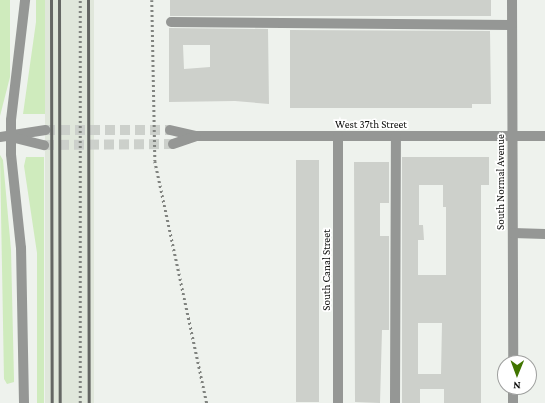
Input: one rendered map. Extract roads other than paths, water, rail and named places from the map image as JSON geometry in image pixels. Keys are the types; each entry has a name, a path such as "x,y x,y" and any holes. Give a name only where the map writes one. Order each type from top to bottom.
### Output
{"street":[{"path":"24,403 21,248 11,137 25,0"},
{"name":"South Normal Avenue","path":"512,0 513,355"},
{"path":"171,22 512,24"},
{"path":"0,137 11,137 45,130"},
{"name":"West 37th Street","path":"170,130 196,136 545,136"},
{"name":"West 37th Street","path":"173,144 196,136"},
{"name":"South Canal Street","path":"338,136 338,403"},
{"path":"395,403 396,136"},
{"path":"11,137 44,145"},
{"path":"513,233 545,234"}],"tunnel":[{"path":"45,130 170,130"},
{"path":"44,145 173,144"}],"railway":[{"path":"51,0 52,403"},
{"path":"59,0 60,403"},
{"path":"88,0 89,403"}]}
